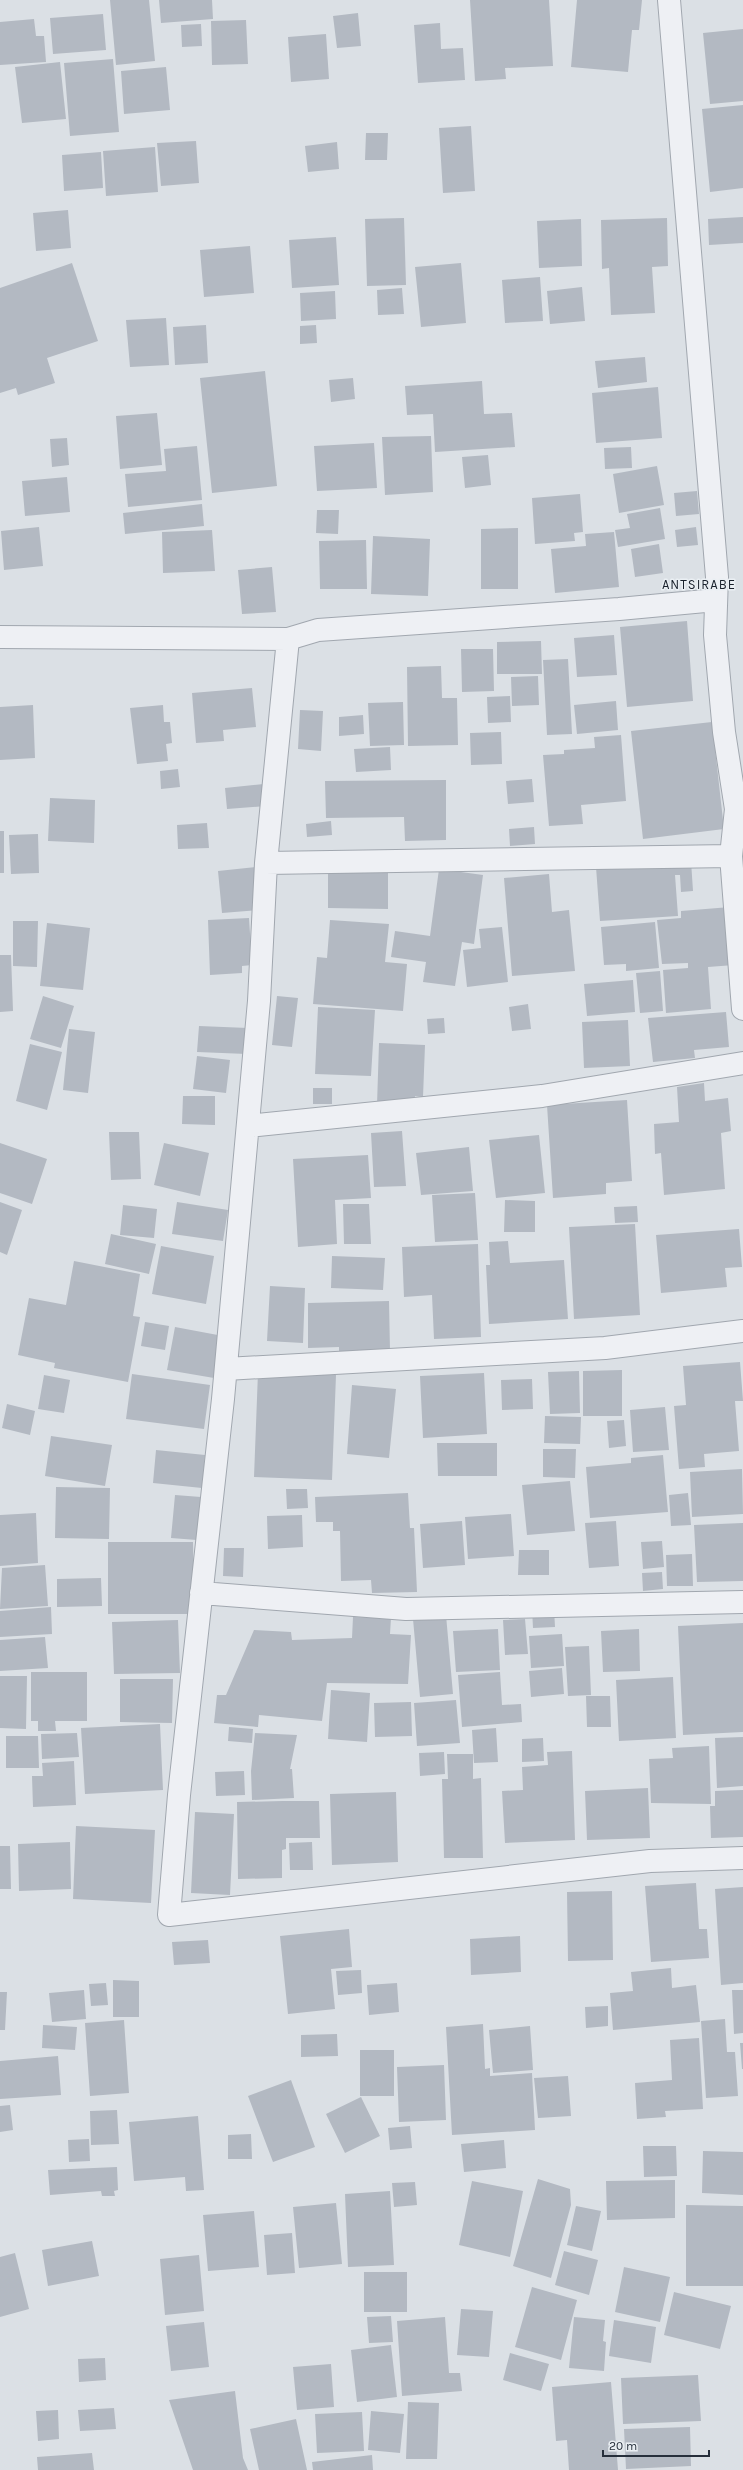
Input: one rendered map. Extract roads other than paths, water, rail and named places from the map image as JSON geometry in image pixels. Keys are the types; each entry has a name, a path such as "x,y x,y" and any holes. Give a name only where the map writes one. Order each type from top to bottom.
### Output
{"street":[{"path":"669,0 717,577 716,642 724,732 736,809 731,856 743,1009"},
{"path":"0,637 288,640 318,630 619,610 716,600"},
{"path":"288,640 266,863 259,1001 226,1369 179,1795 169,1915 650,1861 743,1858"},
{"path":"266,863 731,856"},
{"path":"248,1126 542,1096 743,1063"},
{"path":"226,1369 605,1348 743,1331"},
{"path":"201,1593 406,1609 743,1602"}],"district":[{"name":"ANTSIRABE","path":"699,584"}]}
